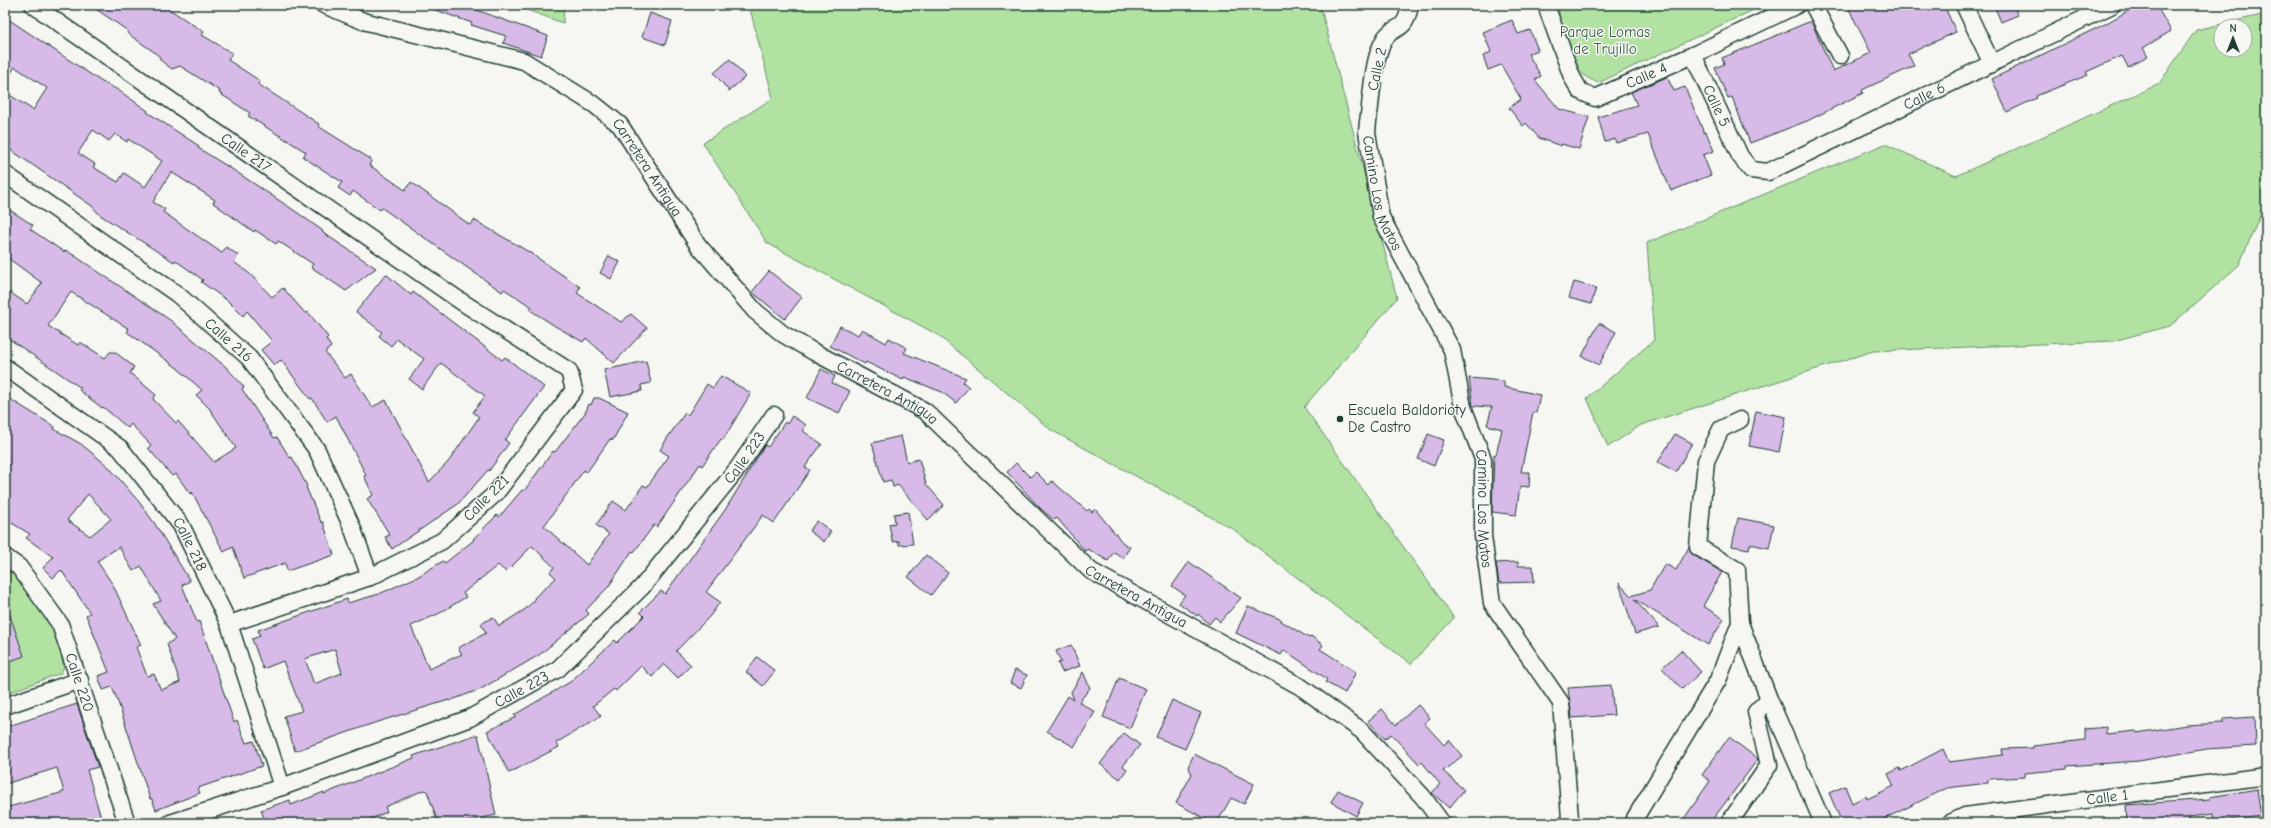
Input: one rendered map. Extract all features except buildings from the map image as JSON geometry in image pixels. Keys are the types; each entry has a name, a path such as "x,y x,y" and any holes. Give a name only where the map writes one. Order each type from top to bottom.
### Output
{"street":[{"name":"Calle 217","path":"33,5 459,300"},
{"name":"Carretera Antigua","path":"324,5 363,21 524,61 595,106 620,125 698,245 755,311 784,334 925,411 1091,572 1302,687 1362,731 1423,797 1442,823"},
{"name":"Calle 2","path":"1368,122 1378,51 1385,38 1403,26 1408,16 1410,5"},
{"name":"Calle 4","path":"1549,5 1548,11 1572,77 1580,91 1595,98 1693,55 1797,5"},
{"path":"1813,5 1840,56"},
{"path":"1964,5 1992,64"},
{"name":"Calle 6","path":"1740,156 1751,170 1768,172 2112,5"},
{"name":"Calle 5","path":"1693,55 1740,156"},
{"name":"Camino Los Matos","path":"1368,122 1367,132 1381,217 1452,350 1463,407 1483,459 1483,536 1492,603 1561,703 1570,818 1572,823"},
{"name":"Calle 216","path":"5,174 177,294 249,358 317,450 352,527 370,577"},
{"name":"Calle 221","path":"229,624 370,577 442,541 496,493 574,390 569,371 459,300"},
{"name":"Calle 218","path":"5,367 120,448 181,525 229,624 282,787"},
{"name":"Calle 223","path":"170,823 282,787 470,718 558,669 642,587 738,468 774,415"},
{"path":"1740,420 1721,429 1706,461 1698,547 1737,570 1740,623 1769,699 1823,823"},
{"name":"Calle 220","path":"5,557 19,567 60,624 127,823"},
{"path":"1632,823 1718,680 1740,623"},
{"path":"5,706 80,680"},
{"path":"1729,823 1769,765 1756,712 1769,699"},
{"name":"Calle 1","path":"1950,823 1965,816 2266,776"}],"green space":[{"path":"513,5 564,5 563,23"},
{"path":"749,5 1320,5 1397,298 1304,407 1454,618 1411,664 1233,529 1051,430 938,335 767,243 703,143 773,98"},
{"name":"Parque Lomas de Trujillo","path":"1559,5 1764,5 1598,83 1589,79 1579,70 1570,52 1560,22"},
{"path":"2266,14 2266,202 2239,265 2170,326 2113,341 1873,351 1641,425 1608,447 1587,398 1654,340 1647,243 1885,144 1956,176 2159,84 2196,30 2213,26 2213,58 2253,58 2253,18 2248,18"},
{"path":"5,566 13,571 53,625 64,667 61,673 5,694"}],"place":[{"name":"Escuela Baldorioty De Castro","path":"1340,419"}]}
